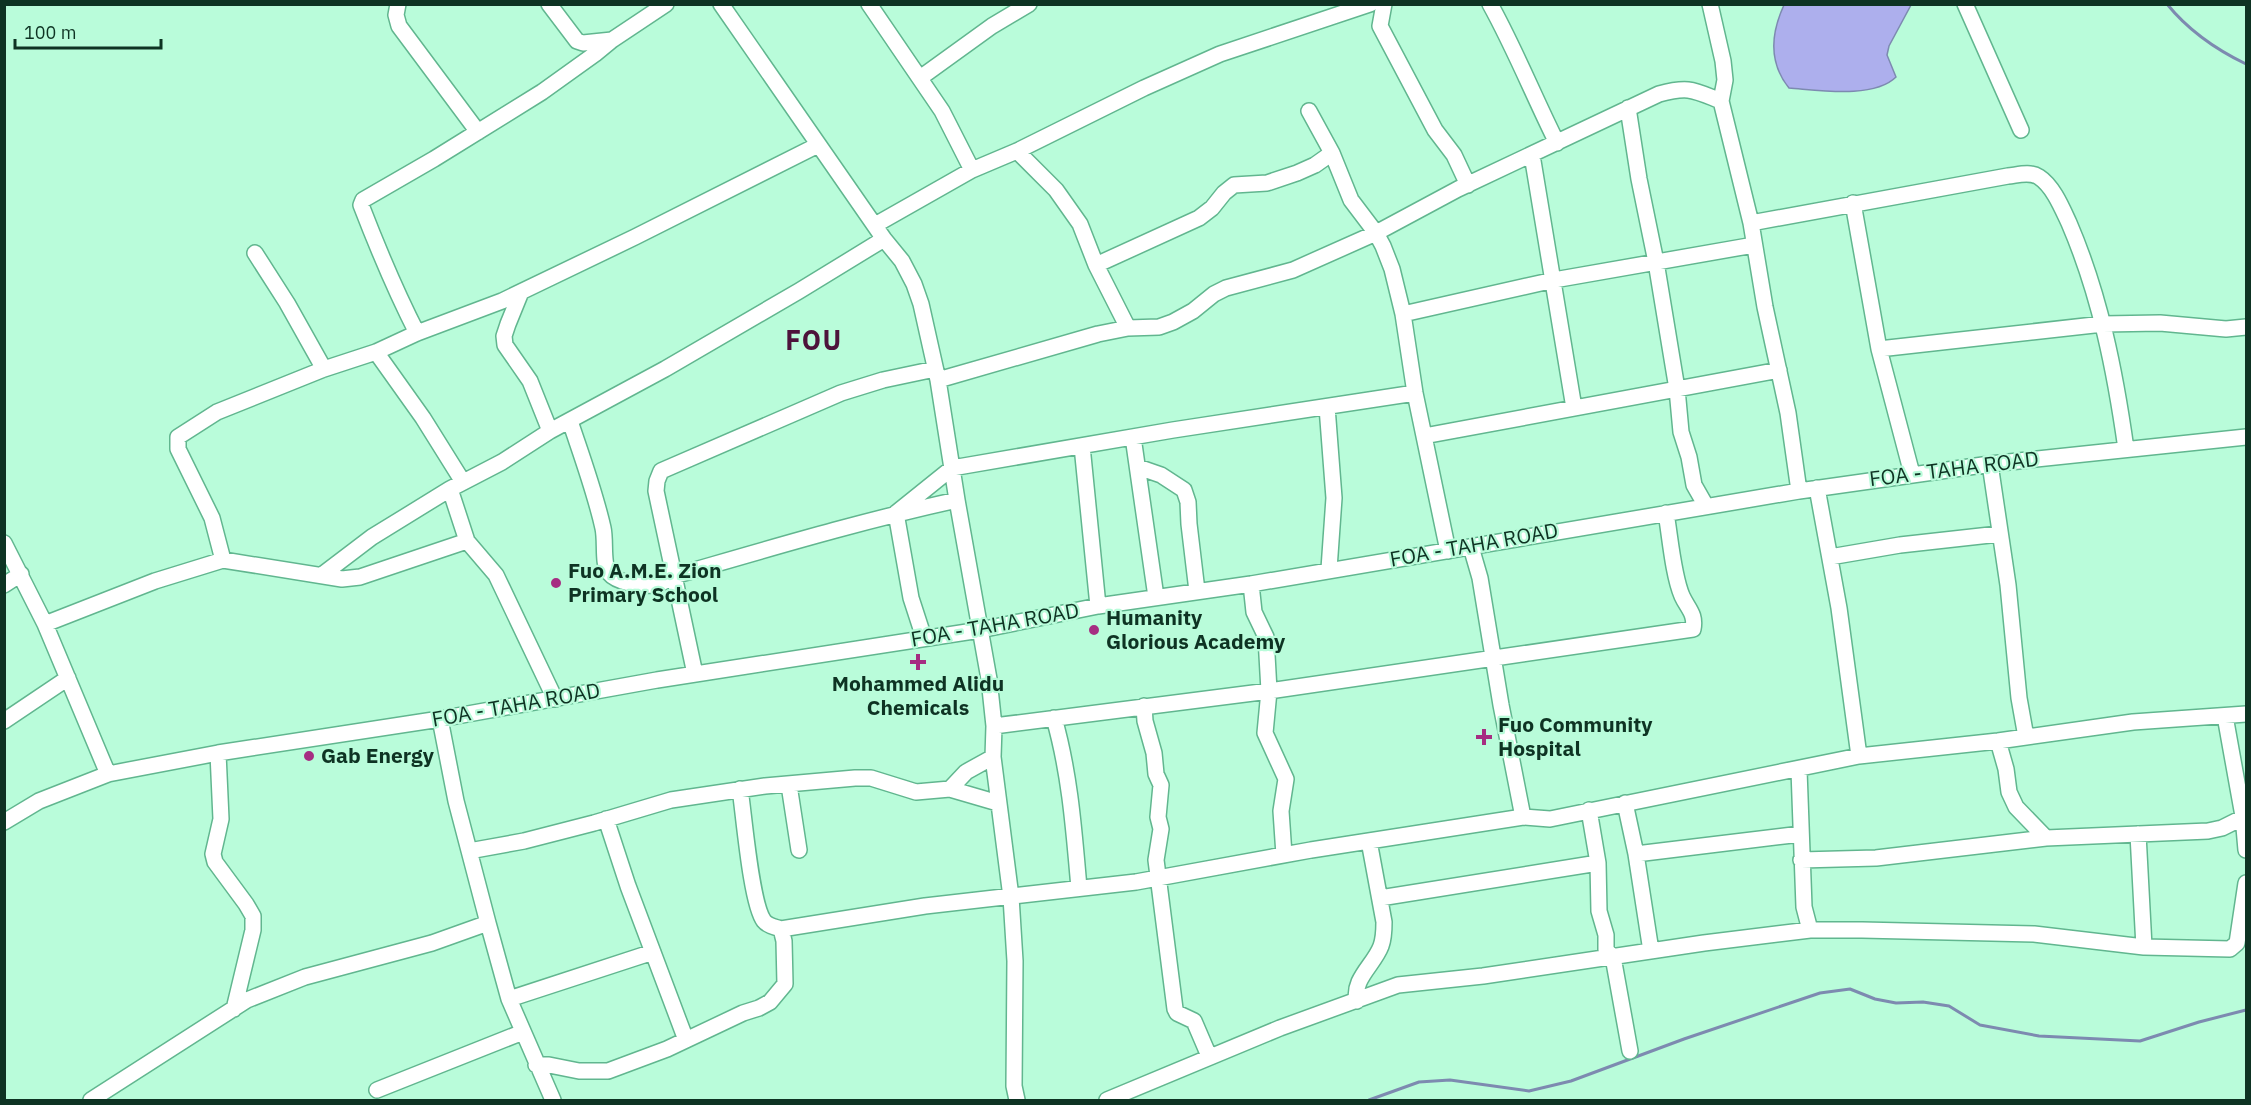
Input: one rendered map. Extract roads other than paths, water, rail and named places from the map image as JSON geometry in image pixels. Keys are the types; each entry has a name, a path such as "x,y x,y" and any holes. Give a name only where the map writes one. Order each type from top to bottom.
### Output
{"street":[{"path":"398,4 396,15 399,26 478,132"},
{"path":"549,4 577,41 583,43 612,40"},
{"path":"417,333 396,291 361,205 363,201 377,190 401,179 560,80 612,40 666,4"},
{"path":"721,4 884,239 902,261 921,304 937,374 994,726 993,757 1011,897 1015,961 1014,1086 1017,1101"},
{"path":"868,4 920,78 955,135 972,170"},
{"path":"875,225 972,170 1017,151 1144,88 1220,54 1345,8 1370,4"},
{"path":"1384,4 1380,26 1435,130 1454,155 1468,185"},
{"path":"1490,4 1507,34 1557,143"},
{"path":"1710,4 1723,61 1725,80 1721,101 1751,223 1799,491"},
{"path":"1965,4 2021,130"},
{"path":"920,78 1025,5"},
{"path":"695,674 657,491 657,481 661,471 841,393 883,380 937,374 1128,328 1143,329 1173,322 1226,288 1293,270 1659,94 1680,88 1690,89 1721,101"},
{"path":"1628,108 1677,389 1681,432 1689,457 1694,485 1706,506"},
{"path":"1309,111 1332,153 1351,200 1376,232 1392,268 1403,314 1415,393 1448,551"},
{"path":"223,560 212,518 178,449 178,437 217,412 324,369 376,352 417,333 521,292 818,145"},
{"path":"1017,151 1056,190 1080,224 1096,265 1128,328"},
{"path":"1096,265 1199,218 1234,185 1268,183 1315,165 1332,153"},
{"path":"1532,155 1574,408"},
{"path":"1751,223 2008,176 2029,174 2037,176 2045,182 2066,218 2087,267 2118,387 2127,448"},
{"path":"1853,203 1879,349 1912,474"},
{"path":"322,575 372,537 457,486 799,291 884,239"},
{"path":"1403,314 1554,280 1754,245"},
{"path":"255,253 287,303 324,369"},
{"path":"521,292 504,336 505,345 530,381 550,431"},
{"path":"1879,349 2103,324 2160,323 2226,329 2247,327"},
{"path":"376,352 423,418 457,486 467,541 496,575 555,699"},
{"path":"1424,436 1779,370"},
{"path":"896,513 952,468 1415,393"},
{"path":"1327,406 1334,498 1329,569"},
{"path":"570,421 603,527 606,543 605,564 615,579 624,581 652,585 665,582 674,576 896,513 957,500"},
{"path":"1133,437 1156,597"},
{"name":"FOA - TAHA ROAD","path":"4,822 39,801 108,774 218,753 440,719 695,674 980,630 1098,606 1251,584 1817,488 1990,464 2247,437"},
{"path":"1082,446 1098,606"},
{"path":"1990,464 2008,585 2019,698 2026,737"},
{"path":"1138,467 1161,475 1184,490 1188,502 1197,591"},
{"path":"1817,488 1839,608 1859,756"},
{"path":"896,513 911,598 924,638"},
{"path":"994,726 1269,691 1693,629 1695,618 1682,596 1678,583 1666,513"},
{"path":"1830,557 1900,545 2000,534"},
{"path":"45,624 155,581 223,560 342,579 360,577 467,541"},
{"path":"4,543 45,624 108,774"},
{"path":"1471,547 1480,578 1523,817"},
{"path":"4,585 21,574"},
{"path":"1251,584 1254,612 1266,638 1269,691 1264,725 1266,740 1286,779 1281,811 1284,855"},
{"path":"4,721 68,678"},
{"path":"1144,706 1156,774 1161,786 1158,817 1161,830 1156,860 1175,1009 1194,1021 1209,1056"},
{"path":"740,789 750,868 758,908 768,925 781,929 925,906 1110,886 1284,855 1523,817 1550,819 1859,756 1998,741 2133,722 2247,714"},
{"path":"2225,716 2245,816 2247,849"},
{"path":"1054,718 1062,746 1070,793 1079,888"},
{"path":"440,719 456,801 509,999 553,1101"},
{"path":"1998,741 2006,769 2009,792 2016,807 2046,838"},
{"path":"218,753 221,819 213,854 215,862 253,916 253,930 234,1009"},
{"path":"950,789 966,772 993,757"},
{"path":"1799,770 1804,907 1810,930"},
{"path":"469,851 524,841 671,800 740,789 872,778 916,792 950,789 998,803"},
{"path":"789,785 799,850"},
{"path":"1625,803 1636,854 1651,951"},
{"path":"1589,810 1598,863 1599,910 1606,935 1606,951 1613,957 1630,1051"},
{"path":"1802,860 1876,858 2046,838 2208,831 2222,828 2245,816"},
{"path":"606,819 628,886 686,1040"},
{"path":"1636,854 1801,834"},
{"path":"2138,834 2144,947"},
{"path":"1357,1001 1356,986 1373,961 1382,939 1384,922 1370,841"},
{"path":"1380,898 1598,863"},
{"path":"1107,1101 1150,1084 1209,1056 1398,985 1483,976 1571,961 1810,930 2034,934 2144,947 2190,950 2230,949 2237,943 2247,883"},
{"path":"91,1100 248,1000 290,982 432,943 488,923"},
{"path":"536,1065 579,1071 608,1071 686,1040 770,1002 780,993 785,984 784,941 781,929"},
{"path":"509,999 653,952"},
{"path":"377,1090 523,1032"}],"water":[{"path":"1784,5 1911,5 1889,46 1887,55 1896,77 1886,84 1860,91 1789,88 1778,68 1774,47 1776,26"}],"waterway":[{"path":"2167,4 2204,38 2246,64"},
{"path":"1369,1100 1419,1082 1450,1080 1529,1091 1571,1081 1684,1039 1820,993 1850,989 1875,999 1896,1003 1923,1002 1949,1006 1980,1025 2039,1036 2140,1041 2246,1010"}],"place":[{"name":"Fuo A.M.E. Zion Primary School","path":"556,583"},
{"name":"Humanity Glorious Academy","path":"1094,630"},
{"name":"Mohammed Alidu Chemicals","path":"918,662"},
{"name":"Fuo Community Hospital","path":"1484,737"},
{"name":"Gab Energy","path":"309,756"}],"district":[{"name":"FOU","path":"814,341"}]}
